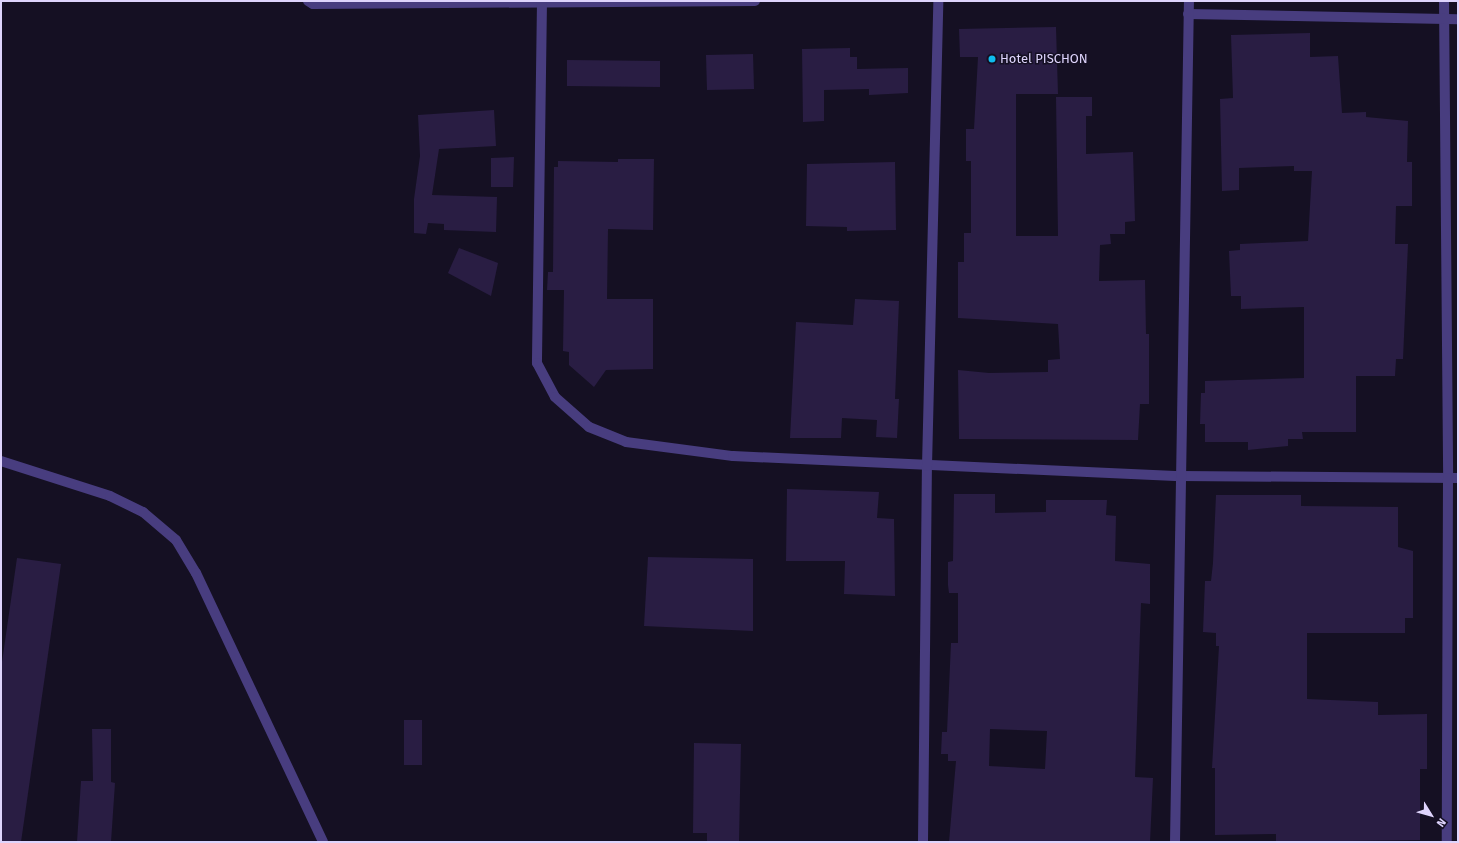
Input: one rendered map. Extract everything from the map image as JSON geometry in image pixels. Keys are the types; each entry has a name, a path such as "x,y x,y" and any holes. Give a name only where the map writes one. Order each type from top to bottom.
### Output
{"street":[{"path":"308,1 313,4 755,1"},
{"path":"923,842 928,466 938,1"},
{"path":"1175,842 1189,1"},
{"path":"1444,1 1453,478 1447,842"},
{"path":"542,3 536,363 555,397 589,427 626,442 733,456 928,466 1181,476 1453,478"},
{"path":"1188,14 1458,19"},
{"path":"1,461 110,496 143,512 176,540 196,573 323,842"}],"building":[{"path":"1056,27 1058,94 1016,94 1016,236 1058,236 1056,97 1092,97 1092,116 1086,116 1086,154 1133,152 1135,221 1125,222 1125,234 1110,234 1111,244 1100,245 1099,281 1145,280 1146,334 1149,334 1149,404 1140,404 1138,440 959,439 958,370 989,373 1048,372 1048,360 1060,359 1058,324 958,318 958,262 964,262 964,233 971,233 971,161 966,161 966,129 974,129 978,57 960,57 959,29"},
{"path":"1310,33 1310,57 1338,56 1342,113 1366,112 1366,117 1408,121 1407,162 1412,162 1412,206 1396,206 1395,244 1408,244 1403,359 1396,359 1395,376 1356,376 1356,432 1302,432 1303,439 1288,439 1288,446 1248,450 1248,442 1205,442 1205,424 1200,424 1201,393 1205,393 1205,381 1304,378 1304,307 1241,309 1241,296 1231,296 1229,251 1240,250 1240,244 1308,241 1312,171 1294,171 1294,166 1239,168 1239,190 1222,191 1220,99 1233,98 1231,35"},
{"path":"850,48 850,57 857,57 857,69 908,68 908,93 869,95 869,89 824,90 824,121 803,122 802,49"},
{"path":"753,54 754,89 707,90 706,55"},
{"path":"567,60 660,61 660,87 567,86"},
{"path":"494,110 496,146 439,149 432,195 497,197 496,232 444,230 444,224 428,223 426,234 414,233 414,199 420,156 418,115"},
{"path":"514,157 513,187 491,187 491,158"},
{"path":"618,159 654,159 653,230 608,229 607,299 653,299 653,369 606,370 594,387 569,365 569,352 563,351 564,290 547,290 548,272 553,272 554,167 558,167 558,161 618,162"},
{"path":"895,162 896,230 847,231 847,227 806,226 807,164"},
{"path":"459,248 498,263 491,296 448,273"},
{"path":"855,299 899,301 895,399 899,399 897,438 876,437 877,420 842,418 841,438 790,438 796,322 853,325"},
{"path":"787,489 879,492 877,518 894,519 895,596 844,594 845,561 786,561"},
{"path":"954,494 995,494 995,513 1046,512 1046,500 1107,500 1106,515 1116,516 1115,561 1150,564 1150,604 1141,603 1135,777 1153,778 1150,842 949,842 956,761 948,761 948,754 941,754 942,732 947,732 951,643 958,643 958,593 949,593 948,585 948,562 953,561","holes":["990,729 1047,731 1045,769 989,766"]},
{"path":"1216,495 1301,495 1301,506 1398,507 1398,547 1413,551 1413,618 1405,618 1405,633 1307,633 1307,699 1378,702 1378,715 1427,714 1427,769 1420,769 1420,840 1276,842 1276,834 1215,835 1215,768 1212,768 1219,646 1216,646 1216,633 1203,632 1205,581 1211,581 1213,563"},
{"path":"648,557 753,559 753,631 644,626"},
{"path":"17,558 61,564 21,842 1,842 1,669"},
{"path":"404,720 422,720 422,765 404,765"},
{"path":"92,729 111,729 111,782 115,783 111,842 77,842 81,781 93,781"},
{"path":"694,743 741,744 739,842 707,842 707,833 693,833"}],"place":[{"name":"Hotel PISCHON","path":"992,59"}]}
